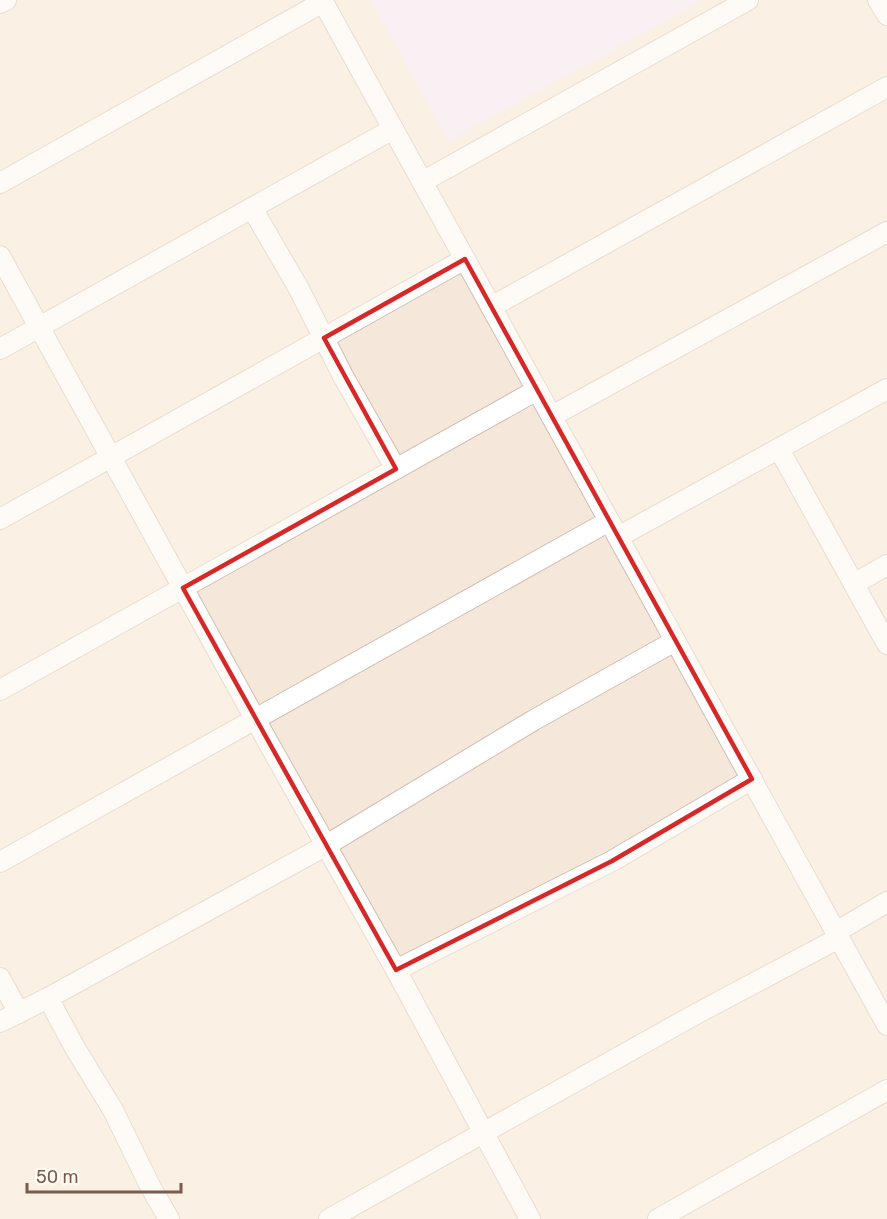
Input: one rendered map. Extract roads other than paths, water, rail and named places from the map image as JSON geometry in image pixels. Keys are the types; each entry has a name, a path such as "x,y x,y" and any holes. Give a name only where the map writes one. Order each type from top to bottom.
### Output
{"street":[{"path":"0,3 6,0"},
{"path":"422,182 748,0"},
{"path":"878,0 887,15"},
{"path":"0,183 323,1 887,1025"},
{"path":"492,307 887,87"},
{"path":"0,349 393,129"},
{"path":"252,208 396,469"},
{"path":"552,416 887,232"},
{"path":"0,256 325,846 396,970 530,1219"},
{"path":"0,519 465,259"},
{"path":"0,862 255,719 614,529 779,449 887,388"},
{"path":"0,690 537,390"},
{"path":"779,449 887,644"},
{"path":"854,584 887,566"},
{"path":"0,1022 325,846 534,720 675,641"},
{"path":"396,970 612,861 752,779"},
{"path":"329,1219 837,935 887,902"},
{"path":"0,978 19,1013"},
{"path":"48,998 113,1110 150,1186 169,1219"},
{"path":"658,1219 887,1090"}]}
